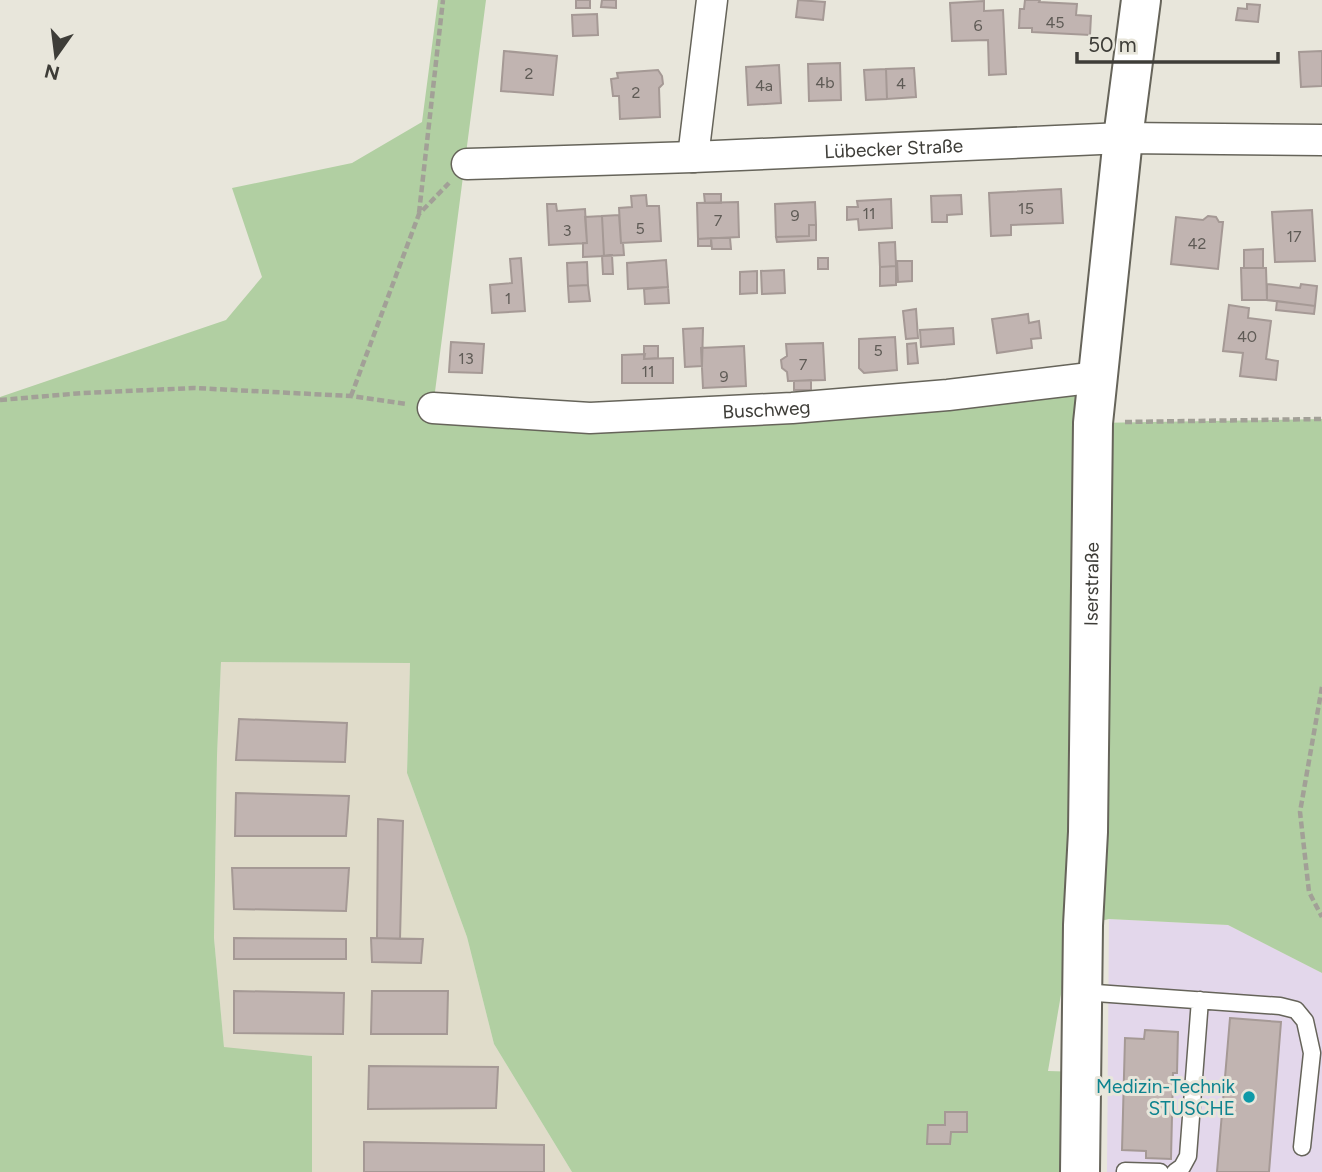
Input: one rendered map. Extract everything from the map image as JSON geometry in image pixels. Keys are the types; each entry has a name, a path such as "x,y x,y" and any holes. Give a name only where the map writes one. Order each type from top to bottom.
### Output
{"street":[{"path":"693,157 712,0"},
{"name":"Iserstraße","path":"1080,1172 1093,423 1123,138 1141,0"},
{"name":"Lübecker Straße","path":"467,164 1123,138 1322,140"},
{"name":"Buschweg","path":"433,408 590,418 805,407 948,395 1098,377"}],"lane":[{"path":"1082,992 1280,1006 1296,1010 1305,1021 1312,1053 1302,1147"},
{"path":"1175,1172 1182,1167 1188,1156 1200,1000"},
{"path":"1125,1171 1160,1172"}],"path":[{"path":"351,396 419,214 443,0"},
{"path":"419,214 467,164"},
{"path":"0,400 194,388 351,396 433,408"},
{"path":"1093,423 1322,419"},
{"path":"1322,687 1300,812 1309,892 1322,917"}],"shaded area":[{"path":"221,662 410,663 407,773 467,937 494,1044 572,1172 312,1172 312,1056 224,1048 214,938"},
{"path":"1109,919 1228,925 1322,973 1322,1172 1107,1172"}],"green space":[{"path":"438,0 486,0 433,407 590,418 1098,377 1094,423 1322,419 1322,973 1228,925 1109,919 1083,925 1087,841 1048,1071 1081,1072 1080,1172 572,1172 494,1044 467,937 407,773 410,663 221,662 214,938 224,1047 312,1056 312,1172 0,1172 0,397 226,320 262,277 232,188 352,163 422,122"}],"building":[{"path":"576,0 590,0 590,8 576,8"},
{"path":"602,0 616,0 616,8 601,7"},
{"path":"798,0 825,2 823,20 796,17"},
{"path":"1025,0 1077,4 1076,15 1091,16 1090,35 1032,32 1032,28 1019,28 1020,9 1024,9"},
{"path":"984,1 984,11 1003,10 1006,74 989,75 988,40 952,41 950,3"},
{"path":"1247,4 1260,5 1258,22 1236,20 1238,8 1247,9"},
{"path":"597,14 598,35 573,36 572,15"},
{"path":"504,51 557,56 553,95 501,91"},
{"path":"1322,51 1322,86 1301,87 1299,52"},
{"path":"840,63 841,100 809,101 808,64"},
{"path":"779,65 781,103 748,105 746,67"},
{"path":"914,68 916,97 887,99 886,69"},
{"path":"886,69 887,99 866,100 864,70"},
{"path":"658,70 663,84 659,88 660,117 620,119 619,96 613,96 611,79 618,78 617,73"},
{"path":"1061,189 1063,223 1011,225 1011,235 991,236 989,193"},
{"path":"704,194 721,194 721,203 705,203"},
{"path":"646,195 647,206 659,206 661,241 621,243 619,208 632,207 631,196"},
{"path":"961,195 962,214 947,215 947,222 932,222 931,196"},
{"path":"891,199 892,228 859,230 858,219 847,220 847,207 858,207 857,201"},
{"path":"738,202 739,237 698,239 697,203"},
{"path":"815,202 816,225 809,225 809,236 776,237 775,204"},
{"path":"547,204 556,204 557,211 585,209 587,243 549,245"},
{"path":"1312,210 1315,261 1275,262 1272,212"},
{"path":"619,215 624,255 604,256 602,216"},
{"path":"602,216 604,256 583,257 583,243 587,243 585,217"},
{"path":"1208,216 1223,222 1218,269 1171,264 1176,217 1203,220"},
{"path":"809,225 816,225 816,240 777,242 776,237 809,236"},
{"path":"711,238 711,246 698,246 698,239"},
{"path":"711,238 730,238 731,249 712,249"},
{"path":"895,242 896,266 880,267 879,243"},
{"path":"1263,249 1263,268 1244,268 1244,250"},
{"path":"612,255 613,274 603,274 602,256"},
{"path":"521,258 525,311 492,313 490,285 512,283 510,259"},
{"path":"818,258 828,258 828,269 818,269"},
{"path":"666,260 668,287 628,289 627,263"},
{"path":"897,261 912,261 912,281 898,282"},
{"path":"587,262 588,285 568,286 567,263"},
{"path":"896,266 896,285 880,286 880,267"},
{"path":"1241,268 1266,268 1267,300 1242,300"},
{"path":"784,270 785,293 762,294 761,271"},
{"path":"757,271 757,293 740,294 740,272"},
{"path":"1267,284 1300,288 1301,284 1317,286 1315,306 1267,300"},
{"path":"588,285 590,301 569,302 568,286"},
{"path":"668,287 669,303 645,304 644,289"},
{"path":"1277,301 1315,306 1314,314 1276,310"},
{"path":"1229,305 1249,308 1248,318 1271,321 1266,359 1278,361 1276,380 1240,376 1243,353 1223,351"},
{"path":"916,309 918,338 906,339 903,311"},
{"path":"1028,314 1029,323 1039,321 1041,338 1031,339 1032,348 997,353 992,319"},
{"path":"703,328 702,366 685,367 683,329"},
{"path":"953,328 954,344 921,347 920,330"},
{"path":"895,337 897,370 864,373 859,368 859,339"},
{"path":"451,342 484,344 482,373 449,372"},
{"path":"823,343 825,380 788,381 781,360 787,356 786,344"},
{"path":"916,343 918,363 908,364 907,344"},
{"path":"644,346 658,346 658,358 644,359"},
{"path":"744,346 746,386 703,388 701,348"},
{"path":"645,354 644,359 673,358 673,383 622,383 622,355"},
{"path":"811,380 811,390 794,390 794,381"},
{"path":"239,719 347,723 345,762 236,760"},
{"path":"236,793 349,796 346,836 235,836"},
{"path":"378,819 403,821 400,939 377,938"},
{"path":"232,868 349,868 346,911 234,909"},
{"path":"234,938 346,939 346,959 234,959"},
{"path":"371,938 423,939 421,963 372,962"},
{"path":"234,991 344,993 343,1034 234,1033"},
{"path":"372,991 448,991 447,1034 371,1034"},
{"name":"Medizin-Technik STUSCHE","path":"1230,1018 1281,1022 1269,1172 1217,1172"},
{"path":"1145,1030 1178,1032 1177,1073 1173,1073 1171,1159 1146,1158 1146,1151 1122,1150 1125,1038 1144,1039"},
{"path":"369,1066 498,1067 496,1108 368,1109"},
{"path":"945,1112 967,1112 967,1132 951,1132 950,1144 927,1144 928,1125 945,1125"},
{"path":"364,1142 544,1145 544,1172 364,1172"}],"place":[{"name":"Medizin-Technik STUSCHE","path":"1249,1097"}]}
